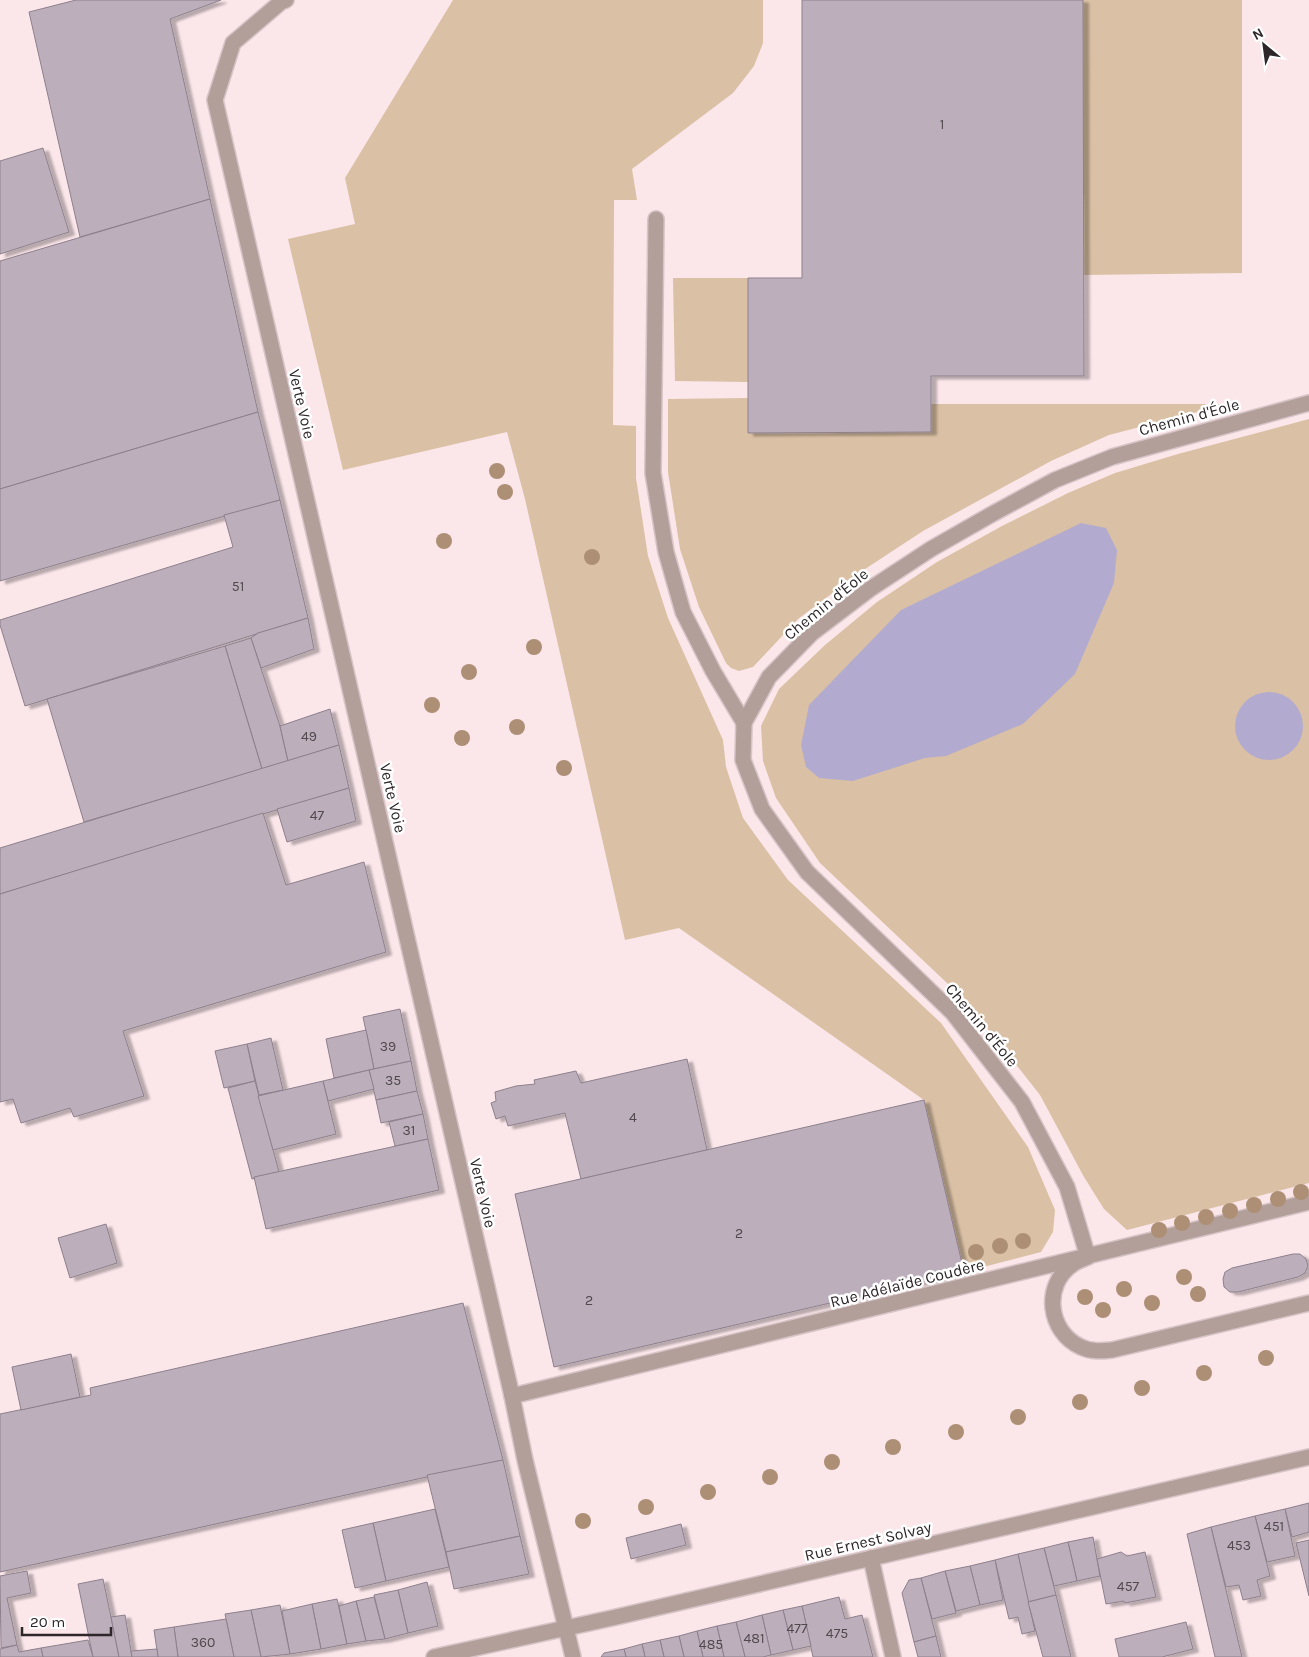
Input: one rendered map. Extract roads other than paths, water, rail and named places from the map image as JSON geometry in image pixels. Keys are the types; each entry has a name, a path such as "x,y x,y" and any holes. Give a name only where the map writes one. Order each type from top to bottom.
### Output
{"street":[{"name":"Verte Voie","path":"286,0 281,2 234,44 215,100 512,1396 525,1460 573,1657"},
{"path":"656,219 653,473 666,552 683,612 712,670 744,723"},
{"name":"Chemin d'Éole","path":"1088,1257 1068,1186 1022,1102 952,1012 807,872 762,809 743,760 744,723 769,677 812,633 870,589 931,549 986,517 1055,480 1112,457 1309,403"},
{"name":"Rue Adélaïde Coudère","path":"512,1396 1309,1202"},
{"path":"1088,1257 1074,1263 1062,1273 1055,1286 1052,1301 1054,1316 1060,1329 1069,1340 1082,1348 1090,1350 1112,1350 1309,1303"},
{"name":"Rue Ernest Solvay","path":"434,1657 1309,1457"},
{"path":"871,1558 893,1657"}]}
